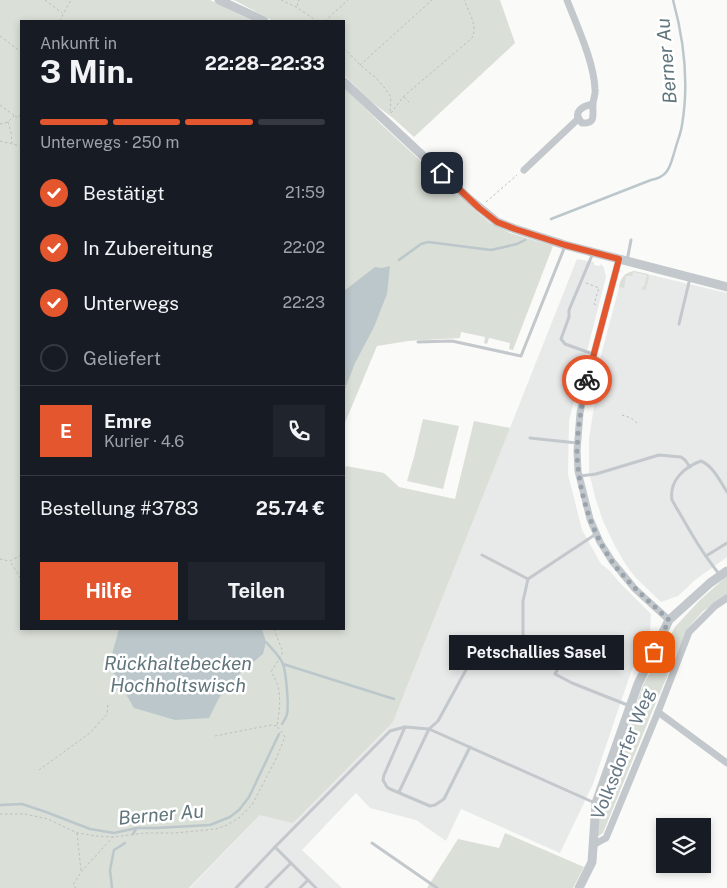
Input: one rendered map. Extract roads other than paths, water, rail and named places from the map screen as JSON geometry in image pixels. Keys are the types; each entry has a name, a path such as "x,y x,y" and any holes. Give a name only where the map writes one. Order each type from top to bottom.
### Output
{"street":[{"path":"219,0 262,20"},
{"path":"567,0 591,66 596,91 593,104 594,115 591,121 582,123 577,115 580,109 593,104"},
{"path":"345,83 479,208 497,222 565,245 727,287"},
{"path":"524,170 578,119"},
{"path":"623,260 606,308 580,413 577,443 579,476 590,519 596,534 612,561 635,589 669,620"},
{"name":"Volksdorfer Weg","path":"579,888 592,862 596,803 638,684 669,620 724,573"},
{"name":"Volksdorfer Weg","path":"593,845 606,838 689,632 714,606 727,598"},
{"path":"658,712 727,763"}],"lane":[{"path":"623,260 631,240"},
{"path":"418,342 452,341 521,356 565,245"},
{"path":"593,252 569,310 569,317 561,339 565,344 594,355"},
{"path":"679,324 690,278"},
{"path":"530,438 577,443"},
{"path":"579,476 596,474 659,455 681,457 690,467"},
{"path":"724,573 706,556 671,498 673,483 676,478 701,461 707,464 727,492"},
{"path":"523,640 523,602 528,579 596,534"},
{"path":"706,556 727,544"},
{"path":"482,555 528,579"},
{"path":"563,659 555,674 572,683 630,706"},
{"path":"399,792 430,729 438,721 467,668"},
{"path":"405,727 383,780 387,787 430,806 440,802 447,795 470,746"},
{"path":"236,888 390,731 405,727 430,729 596,803"},
{"path":"372,843 436,888"},
{"path":"275,847 316,888"},
{"path":"266,888 291,863"},
{"path":"300,888 308,880"}],"water":[{"path":"390,266 387,294 374,327 355,363 345,388 345,290 375,267"},
{"name":"Rückhaltebecken Hochholtswisch","path":"119,630 262,630 266,642 263,654 237,676 219,698 209,718 175,720 134,708 109,665"}],"waterway":[{"name":"Berner Au","path":"551,219 657,179 668,170 681,128 685,94 683,46 673,0"},
{"name":"Berner Au","path":"399,260 421,244 428,242 491,250 517,244 525,240"},
{"name":"Berner Au","path":"266,642 280,658 284,668 288,710 282,724"},
{"path":"283,664 394,699"},
{"name":"Berner Au","path":"0,805 22,804 90,829 114,833 137,828 210,825 230,817 239,810 249,797 279,734"},
{"name":"Berner Au","path":"133,834 136,829"},
{"path":"112,888 110,870 114,850 125,843"}],"place":[{"name":"Petschallies Sasel","path":"654,652"}]}
